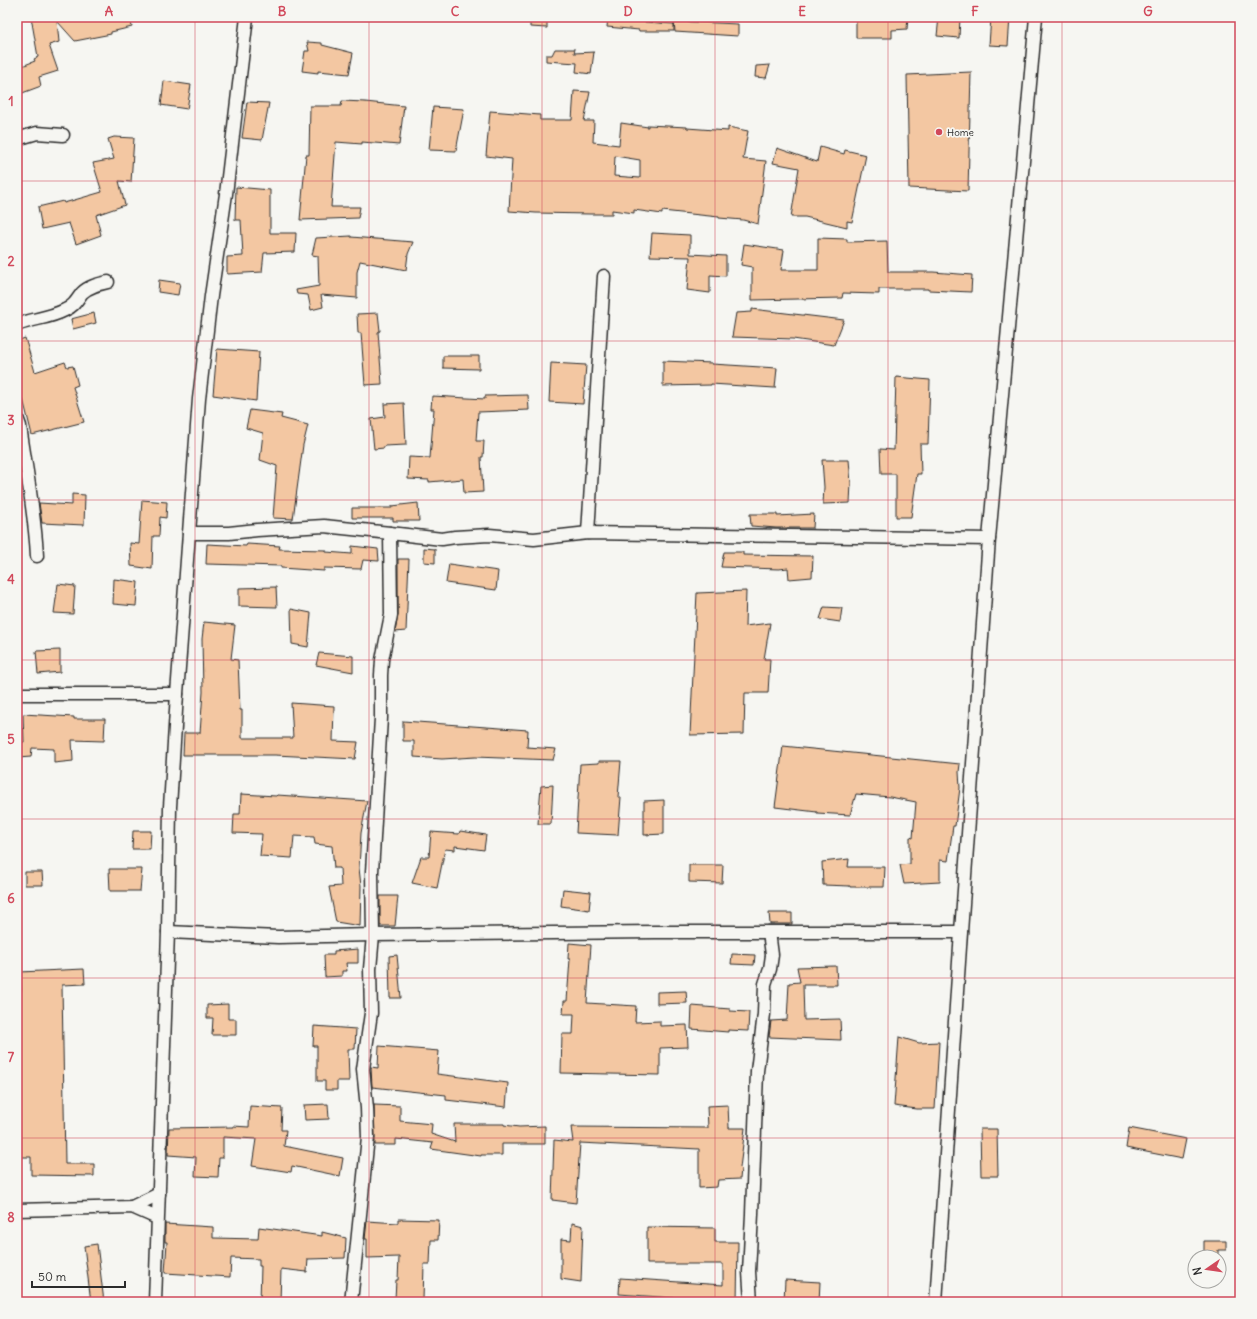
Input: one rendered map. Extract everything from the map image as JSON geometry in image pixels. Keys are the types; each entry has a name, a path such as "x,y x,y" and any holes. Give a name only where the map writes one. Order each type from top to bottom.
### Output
{"street":[{"path":"155,1302 168,932 170,808 177,694 199,399 211,296 226,194 247,17"},
{"path":"936,1302 989,539 1036,17"},
{"path":"17,139 37,133 62,135"},
{"path":"588,532 604,276"},
{"path":"17,325 27,321 49,317 63,311 72,306 83,293 90,288 108,282"},
{"path":"17,418 20,426 36,534 37,556"},
{"path":"189,533 229,533 324,526 442,539 489,535 534,539 588,532 989,539"},
{"path":"351,1302 354,1286 368,1137 363,1069 370,1013 370,969 373,935 372,872 381,718 381,675 382,660 391,615 390,533"},
{"path":"17,694 177,694"},
{"path":"168,932 278,937 769,932 961,932"},
{"path":"751,1302 749,1272 757,1071 764,1014 765,984 770,969 772,955 769,932"},
{"path":"132,1208 158,1194"},
{"path":"17,1210 132,1208 157,1218"}],"building":[{"path":"31,17 130,17 132,27 111,32 111,34 75,41 57,21 59,42 49,45 58,71 39,77 41,86 17,95 17,68 35,61 34,59 38,57"},
{"path":"530,17 547,17 547,28 530,27"},
{"path":"608,17 645,17 645,22 674,24 674,31 639,31 607,27"},
{"path":"856,17 908,17 907,29 892,30 892,38 856,38"},
{"path":"939,17 960,17 959,38 937,36"},
{"path":"991,17 1010,17 1008,46 989,45"},
{"path":"674,21 738,24 738,36 675,32"},
{"path":"307,42 322,43 322,45 353,53 349,74 302,71 305,51 309,51"},
{"path":"555,49 575,49 574,53 594,52 591,74 576,72 577,63 546,61 546,55 552,55"},
{"path":"770,65 766,78 755,77 756,66"},
{"name":"Home","path":"971,72 968,191 909,188 907,75"},
{"path":"164,81 191,85 187,109 161,105"},
{"path":"574,91 590,92 584,121 594,121 593,142 619,145 621,123 648,127 648,125 728,131 728,127 748,131 743,159 766,161 758,224 743,220 662,211 662,214 634,210 634,213 612,210 612,214 590,214 509,211 512,159 486,156 490,111 540,115 540,120 572,120","holes":["615,156 640,160 640,178 614,176"]},
{"path":"342,101 404,106 399,145 362,142 362,144 336,142 331,207 360,207 358,218 300,220 306,155 309,155 310,106 341,106"},
{"path":"247,102 269,103 262,140 242,138"},
{"path":"433,107 464,109 456,151 429,150"},
{"path":"114,137 134,138 131,182 119,181 125,205 96,215 101,235 76,244 69,223 42,229 38,207 63,201 64,203 102,192 93,163 114,159 108,139"},
{"path":"820,147 844,154 845,150 866,155 852,222 847,221 847,227 805,217 791,217 799,168 773,163 777,148 817,162"},
{"path":"236,187 270,190 270,233 296,233 295,252 264,253 262,272 227,274 227,257 243,256 241,220 235,220"},
{"path":"652,233 690,235 690,254 726,256 726,276 710,275 710,293 687,290 690,257 650,256"},
{"path":"351,236 413,242 408,254 406,270 360,261 357,272 357,298 321,295 323,307 311,310 308,295 297,294 296,290 319,286 318,256 312,255 316,238"},
{"path":"818,238 847,239 847,242 887,241 888,272 933,272 972,275 971,292 928,289 879,289 879,294 843,293 842,298 752,300 752,267 741,265 744,244 784,250 781,270 818,270"},
{"path":"159,280 180,283 178,295 158,292"},
{"path":"752,309 844,320 834,345 793,339 732,337 736,313 752,312"},
{"path":"94,313 96,323 73,329 71,319"},
{"path":"378,313 382,384 365,385 361,333 358,333 357,314"},
{"path":"25,338 35,372 65,362 67,367 73,366 78,385 73,387 84,422 32,435 23,399 19,400 17,390 17,341"},
{"path":"217,349 259,352 256,401 213,395"},
{"path":"443,356 479,356 479,369 443,368"},
{"path":"663,361 777,368 775,388 711,384 663,386"},
{"path":"551,363 586,365 583,404 549,402"},
{"path":"896,377 930,380 928,444 920,444 921,474 917,474 911,517 896,517 896,474 881,474 880,449 894,450"},
{"path":"528,395 529,410 478,412 476,441 484,441 483,457 481,457 483,492 464,493 463,479 429,482 429,480 408,479 409,457 430,458 434,409 431,409 432,396 485,399 485,396"},
{"path":"404,403 406,445 384,446 384,448 374,449 371,419 385,417 384,404"},
{"path":"250,410 282,414 281,418 308,425 303,445 293,519 273,518 277,466 260,460 263,433 246,428"},
{"path":"822,460 849,460 851,483 850,503 823,504 824,487"},
{"path":"72,494 85,495 84,525 42,523 39,503 72,505"},
{"path":"142,500 167,502 166,518 160,517 159,536 153,536 152,569 131,566 130,543 139,544"},
{"path":"418,503 419,521 393,521 393,518 352,518 352,508 392,508 392,506"},
{"path":"750,514 777,514 777,516 814,514 813,528 751,526"},
{"path":"207,544 280,546 279,549 326,550 326,552 352,554 352,546 378,549 379,561 363,560 361,569 324,568 324,571 281,568 281,566 206,564"},
{"path":"424,548 435,549 435,563 424,562"},
{"path":"724,552 743,552 743,555 813,556 812,577 789,579 788,568 721,567"},
{"path":"398,559 409,559 406,631 395,632 398,615"},
{"path":"449,564 498,571 496,590 446,583"},
{"path":"114,579 138,582 136,606 113,604"},
{"path":"58,584 75,586 73,614 54,613"},
{"path":"276,587 277,607 239,606 239,588"},
{"path":"746,591 745,626 770,623 764,659 770,659 768,693 745,693 744,734 690,735 697,593"},
{"path":"824,607 842,608 840,622 820,619"},
{"path":"291,609 311,613 308,647 292,644"},
{"path":"204,622 235,625 231,659 238,660 240,710 242,710 242,738 293,738 291,703 334,706 333,741 358,742 355,759 275,755 183,755 184,733 200,733 203,692 202,639"},
{"path":"60,650 60,672 38,674 36,651"},
{"path":"319,653 353,656 353,672 316,665"},
{"path":"23,714 74,717 74,719 105,719 104,741 72,740 73,761 54,763 54,749 32,748 31,757 18,758 18,742 24,742"},
{"path":"403,721 528,730 527,747 556,749 553,760 475,757 442,759 414,757 414,741 403,741"},
{"path":"783,746 960,764 960,788 955,826 953,826 948,861 940,860 940,882 904,884 900,865 910,864 910,837 913,838 916,802 890,797 856,794 850,815 817,813 775,807"},
{"path":"599,761 621,761 618,797 621,797 618,835 576,833 580,764 599,763"},
{"path":"553,785 551,824 538,824 541,786"},
{"path":"241,794 367,801 361,833 359,868 361,886 360,926 336,922 329,887 341,886 340,868 334,868 332,846 315,844 314,837 294,836 292,858 260,856 262,834 233,833 234,814 240,814"},
{"path":"664,800 664,834 644,835 644,801"},
{"path":"133,831 151,831 150,849 132,849"},
{"path":"460,831 486,835 484,850 455,846 455,850 445,849 437,888 412,883 421,857 429,857 431,832 459,834"},
{"path":"849,859 848,867 885,867 884,887 823,885 822,862"},
{"path":"689,865 723,865 722,883 689,882"},
{"path":"109,869 142,869 140,891 110,891"},
{"path":"25,872 42,872 43,885 25,885"},
{"path":"563,889 591,892 589,910 561,906"},
{"path":"380,896 398,896 395,926 380,926"},
{"path":"769,913 792,913 792,924 770,924"},
{"path":"569,943 591,945 587,1003 636,1006 635,1022 660,1021 660,1026 687,1025 688,1047 660,1048 660,1075 561,1073 562,1034 573,1034 574,1014 563,1014 564,1001 567,1001 570,959 568,959"},
{"path":"358,949 358,963 346,963 347,971 342,971 342,976 325,977 324,955 334,955 334,951"},
{"path":"732,954 755,955 754,965 731,964"},
{"path":"397,955 401,998 390,998 389,956"},
{"path":"836,966 837,985 803,985 804,1020 840,1019 841,1040 769,1037 771,1021 787,1020 789,983 800,982 797,967"},
{"path":"84,969 85,984 62,985 65,1164 94,1164 94,1176 31,1175 31,1157 17,1157 17,991 21,991 20,972"},
{"path":"686,991 687,1003 657,1004 657,992"},
{"path":"228,1004 228,1019 236,1019 236,1035 212,1035 213,1018 207,1018 207,1005"},
{"path":"692,1006 749,1012 748,1031 728,1030 728,1032 691,1029"},
{"path":"314,1026 356,1029 355,1049 348,1049 349,1081 337,1081 337,1090 325,1090 325,1081 317,1081 317,1046 313,1046"},
{"path":"899,1037 919,1043 939,1042 935,1109 917,1109 894,1106"},
{"path":"379,1046 439,1051 437,1074 508,1083 506,1107 446,1100 446,1095 372,1087 371,1067 378,1068"},
{"path":"328,1104 329,1119 305,1120 304,1105"},
{"path":"374,1105 400,1106 400,1121 432,1124 431,1134 455,1142 454,1124 504,1124 519,1127 545,1126 545,1144 502,1144 502,1155 481,1156 431,1149 433,1143 396,1139 396,1145 375,1145"},
{"path":"728,1105 729,1128 745,1128 740,1179 718,1180 717,1187 699,1188 699,1149 580,1143 576,1203 552,1200 554,1140 573,1142 571,1127 708,1128 707,1106"},
{"path":"250,1106 282,1108 281,1130 286,1130 284,1146 343,1158 340,1176 292,1166 291,1172 252,1166 256,1139 223,1137 223,1158 219,1158 218,1177 195,1176 196,1157 168,1155 169,1128 249,1127"},
{"path":"1129,1128 1186,1139 1182,1159 1126,1148"},
{"path":"980,1129 997,1129 998,1176 981,1176"},
{"path":"398,1219 439,1220 438,1240 431,1240 430,1264 424,1264 423,1300 395,1299 399,1257 367,1258 367,1239 365,1239 367,1221 398,1223"},
{"path":"572,1223 583,1226 581,1282 561,1279 561,1239 571,1240"},
{"path":"165,1224 213,1227 213,1238 258,1239 259,1227 322,1236 322,1232 346,1238 345,1258 308,1259 307,1272 281,1269 280,1302 260,1302 261,1266 259,1266 259,1259 231,1258 230,1277 165,1273 167,1242 165,1242"},
{"path":"647,1227 715,1228 715,1242 738,1242 737,1302 714,1302 619,1294 620,1278 723,1285 723,1264 647,1264"},
{"path":"1204,1241 1226,1241 1226,1249 1204,1249"},
{"path":"97,1244 104,1302 91,1302 84,1246"},
{"path":"785,1280 820,1282 819,1302 784,1301"}],"place":[{"name":"Home","path":"939,132"}]}
